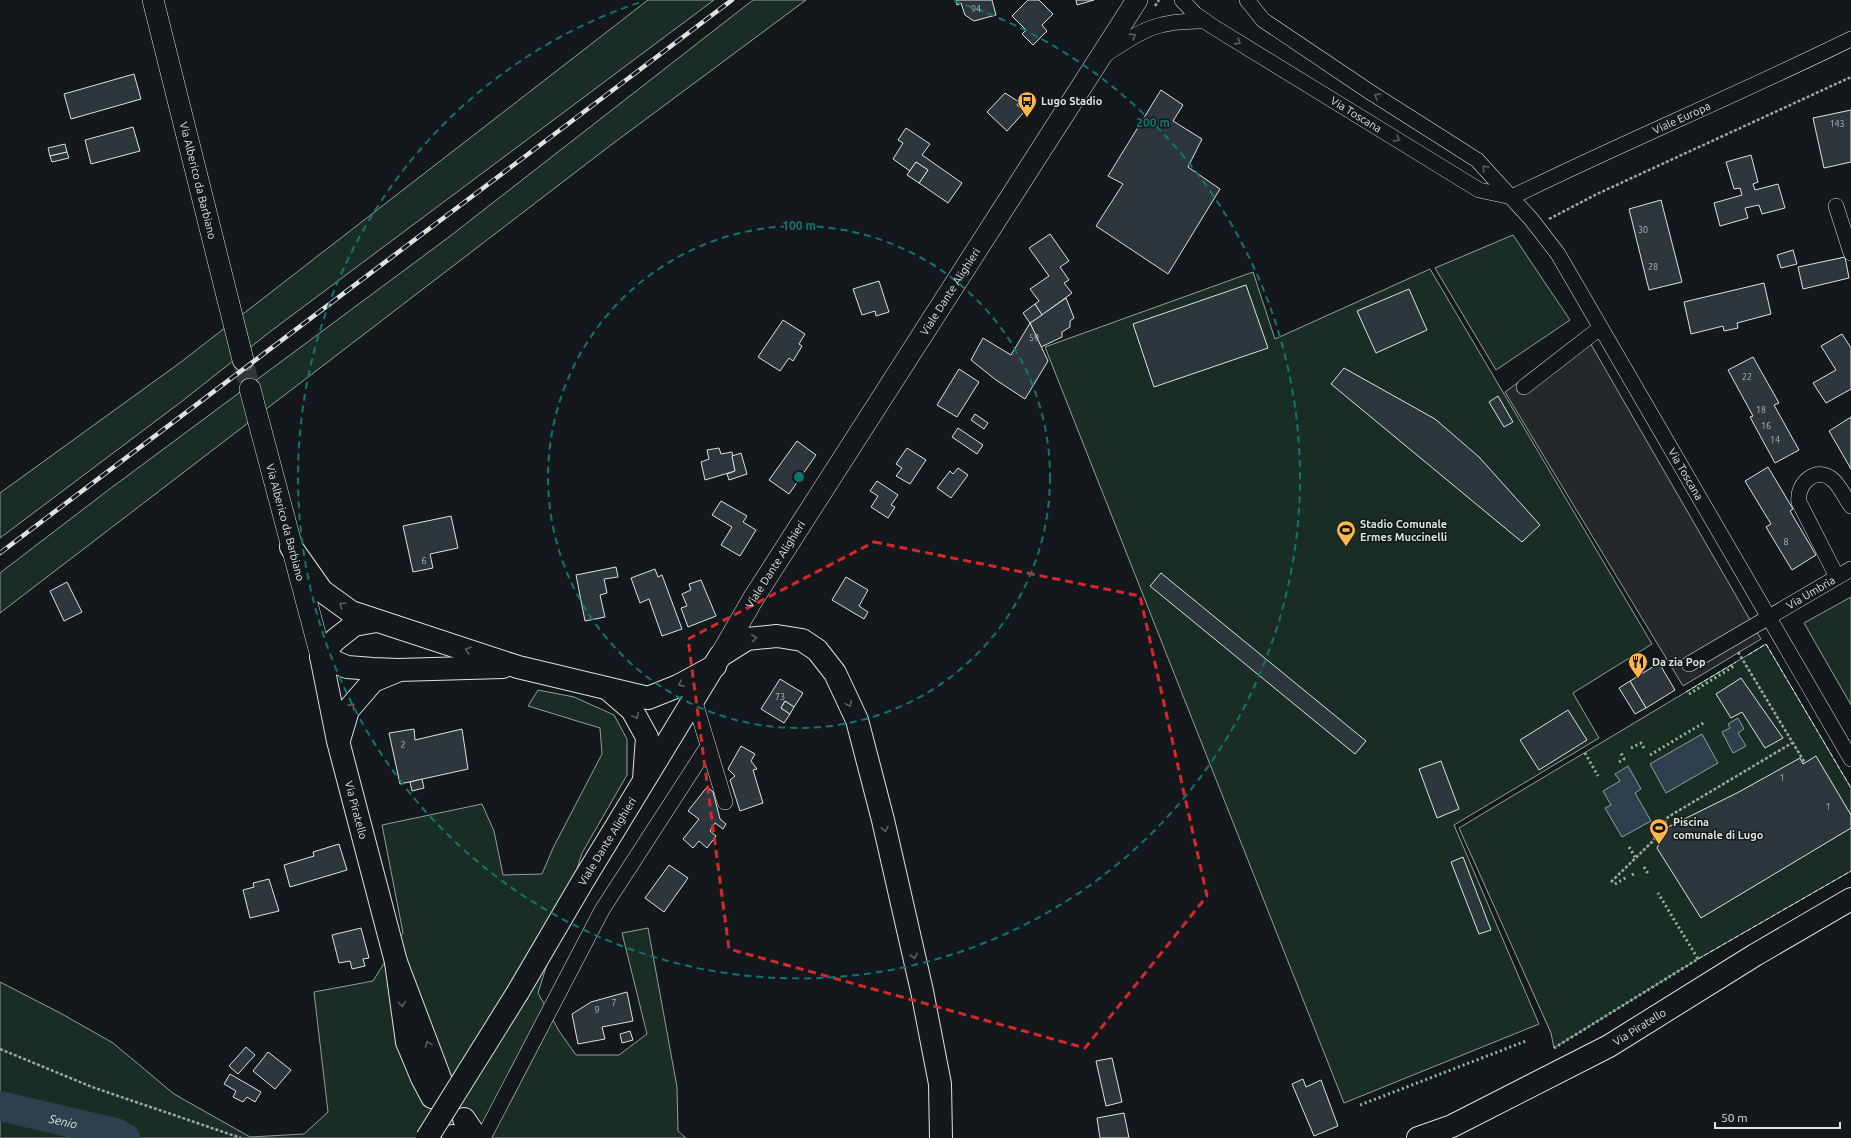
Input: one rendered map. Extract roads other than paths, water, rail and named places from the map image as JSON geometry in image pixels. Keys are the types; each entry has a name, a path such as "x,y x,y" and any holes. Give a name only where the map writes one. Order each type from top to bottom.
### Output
{"main road":[{"path":"291,547 322,591 351,612 518,667 648,698 678,686 718,661 747,638 777,636 802,640 817,650 835,673 856,720 883,820 922,991 940,1084 939,1133"},
{"path":"377,621 354,625 335,640 321,656 347,667 398,670 518,667"},
{"name":"Via Piratello","path":"321,656 338,742 396,962 437,1089"},
{"name":"Viale Dante Alighieri","path":"427,1138 518,992 718,661"},
{"path":"338,742 348,710 373,681 398,670"},
{"path":"608,689 632,710 647,737 644,782"},
{"name":"Via Piratello","path":"1418,1138 1452,1126 1609,1046 1755,955 1851,899"},
{"path":"457,1131 477,1138"}],"street":[{"name":"Via Alberico da Barbiano","path":"153,0 243,360"},
{"name":"Viale Dante Alighieri","path":"718,661 753,599 1137,0"},
{"name":"Via Toscana","path":"1182,0 1194,14 1479,190 1512,196"},
{"name":"Via Toscana","path":"1247,0 1264,20 1370,92 1477,160 1512,196 1537,226 1558,254 1851,759"},
{"name":"Via Toscana","path":"1101,57 1138,32 1182,20 1205,21"},
{"name":"Viale Europa","path":"1512,196 1583,162 1759,84 1851,39"},
{"path":"1836,206 1851,253"},
{"path":"1524,386 1600,328"},
{"name":"Via Alberico da Barbiano","path":"250,389 321,656"},
{"path":"1837,577 1799,502 1799,488 1808,478 1821,475 1828,476 1833,480 1851,506"},
{"name":"Via Umbria","path":"1690,664 1851,569"},
{"path":"694,699 725,802"},
{"path":"483,1138 602,910 708,746"}],"water":[{"path":"1738,718 1744,729 1738,733 1746,746 1733,753 1722,732 1730,728 1728,724"},
{"path":"1702,734 1718,763 1666,793 1650,764"},
{"path":"1628,766 1641,789 1635,793 1651,821 1622,837 1605,808 1611,805 1603,791 1620,781 1615,774"}],"waterway":[{"name":"Senio","path":"0,1106 116,1133 125,1138"}],"tunnel":[{"path":"243,360 250,389"}],"railway":[{"path":"0,553 732,0"}],"place":[{"name":"Lugo Stadio","path":"1027,118"},
{"name":"Stadio Comunale Ermes Muccinelli","path":"1346,547"},
{"name":"Da zia Pop","path":"1638,679"},
{"name":"Piscina comunale di Lugo","path":"1659,845"}]}
